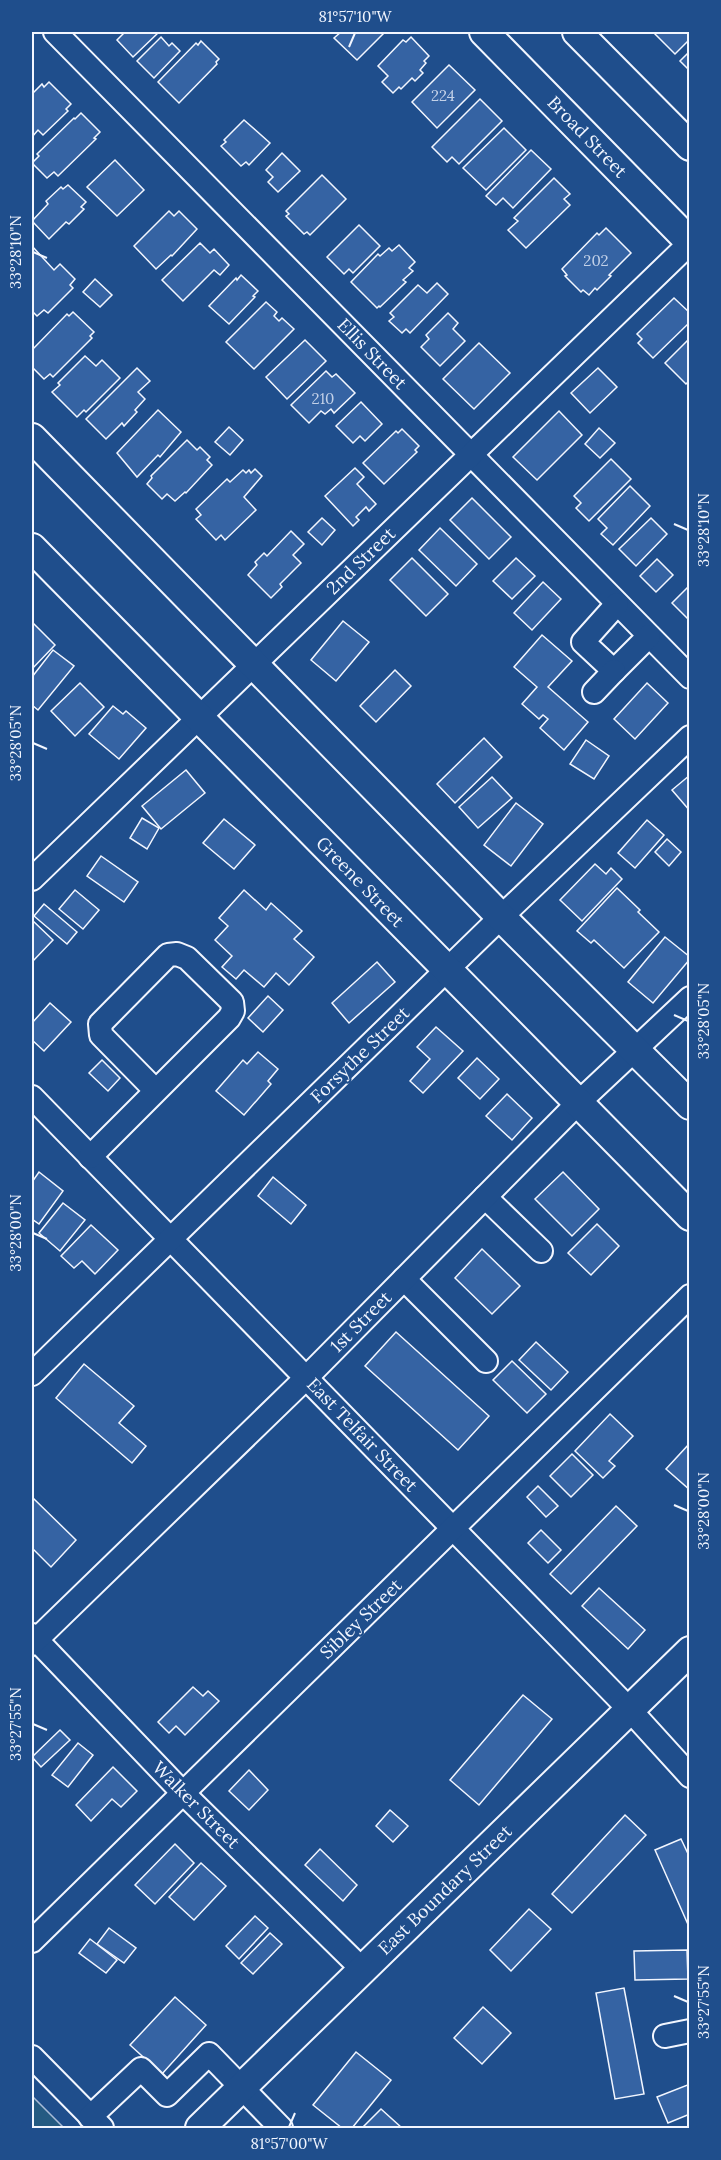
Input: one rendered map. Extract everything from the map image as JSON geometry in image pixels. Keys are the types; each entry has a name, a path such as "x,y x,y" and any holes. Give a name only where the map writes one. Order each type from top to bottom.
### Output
{"main road":[{"name":"Broad Street","path":"484,32 690,242"},
{"path":"578,32 690,146"},
{"path":"32,438 501,917 690,1106"},
{"name":"Greene Street","path":"32,548 577,1104 690,1216"},
{"name":"East Boundary Street","path":"200,2128 690,1651"}],"street":[{"name":"Ellis Street","path":"55,32 690,677"},
{"name":"2nd Street","path":"32,879 690,242"},
{"path":"614,671 583,642 617,604"},
{"path":"594,692 649,636"},
{"name":"Forsythe Street","path":"32,1374 501,917 690,737"},
{"path":"90,1157 156,1091 229,1018 233,1011 232,1002 187,958 177,954 168,955 100,1024 101,1035 156,1091"},
{"name":"1st Street","path":"33,1640 306,1378 577,1104 690,998"},
{"name":"East Telfair Street","path":"32,1097 630,1710 690,1776"},
{"path":"485,1197 541,1251"},
{"path":"404,1279 486,1361"},
{"name":"Sibley Street","path":"32,1941 690,1296"},
{"name":"Walker Street","path":"33,1640 182,1792 363,1970"},
{"path":"665,2036 690,2031"},
{"path":"32,2057 96,2123 141,2069 167,2095 209,2054 281,2128"}],"shaded area":[{"path":"32,2096 64,2128 32,2128"}],"building":[{"path":"125,32 159,32 133,57 117,40"},
{"path":"341,32 385,32 357,60 334,38"},
{"path":"657,32 690,32 690,39 675,54 655,34"},
{"path":"161,37 169,46 172,43 180,51 154,78 137,61"},
{"path":"411,37 429,56 420,70 423,73 415,81 412,78 401,89 399,87 393,93 382,82 388,76 378,66 403,40 406,42"},
{"path":"201,41 219,59 217,64 179,103 158,82 196,43 198,45"},
{"path":"690,51 690,71 680,61"},
{"path":"449,65 475,90 437,128 412,102"},
{"path":"49,82 71,104 66,109 68,111 43,135 38,130 32,137 32,94 42,84 44,87"},
{"path":"480,99 502,121 459,164 452,157 447,162 432,147"},
{"path":"81,113 100,132 94,138 96,139 58,176 54,172 47,178 32,163 39,156 37,154"},
{"path":"244,120 270,143 249,165 246,162 241,166 221,146"},
{"path":"504,128 526,150 486,190 463,168"},
{"path":"531,150 551,169 513,208 503,198 496,205 486,196"},
{"path":"282,153 300,171 278,192 268,182 273,177 266,170"},
{"path":"115,160 144,190 117,216 87,187"},
{"path":"322,175 346,199 310,235 307,232 304,234 286,216 289,214 286,211"},
{"path":"554,178 570,194 564,199 570,205 526,248 508,230 518,221 514,218"},
{"path":"68,185 86,202 81,207 84,209 69,224 66,222 49,239 32,221 48,204 46,201 61,187 63,189"},
{"path":"169,211 174,216 179,211 197,229 172,256 156,269 134,246"},
{"path":"359,225 380,246 353,273 349,269 344,274 327,257"},
{"path":"606,228 631,253 597,290 595,288 589,295 583,290 581,292 565,276 567,275 562,269 597,233 599,235"},
{"path":"200,243 210,253 214,249 229,265 220,275 214,270 183,301 162,280"},
{"path":"399,245 415,262 409,268 413,271 403,280 406,282 377,308 351,282 378,254 380,256 389,248 392,251"},
{"path":"32,246 54,270 60,264 75,279 70,285 73,288 48,313 44,310 37,316 32,311"},
{"path":"241,275 258,291 229,324 209,306"},
{"path":"95,279 112,295 100,307 83,292"},
{"path":"437,283 448,294 410,333 406,329 402,333 389,321 394,317 390,313 418,285 427,293"},
{"path":"674,298 690,313 690,322 653,358 638,343 642,339 637,334"},
{"path":"266,302 277,312 274,316 279,321 282,318 294,329 254,369 226,342"},
{"path":"73,312 94,332 90,336 92,338 53,377 50,374 44,379 32,367 32,350 67,314 69,316"},
{"path":"448,313 458,323 453,329 465,341 440,366 421,347 429,339 426,335"},
{"path":"690,338 690,380 686,384 665,363"},
{"path":"305,340 326,361 287,399 266,377"},
{"path":"479,343 510,373 474,409 443,379"},
{"path":"85,356 96,366 102,360 120,378 86,412 84,410 77,417 52,392"},
{"path":"137,368 150,381 138,392 145,399 124,426 122,423 106,439 86,419"},
{"path":"598,368 617,387 590,413 571,393"},
{"path":"326,371 332,377 336,374 355,393 334,413 331,409 325,414 321,411 309,423 291,405"},
{"path":"361,402 382,424 365,441 360,436 353,443 336,426"},
{"path":"158,410 181,432 160,457 158,455 137,477 117,453"},
{"path":"559,411 582,435 537,480 513,457"},
{"path":"229,427 243,440 230,455 215,442"},
{"path":"599,428 615,443 600,458 585,444"},
{"path":"402,429 419,446 415,450 417,452 384,484 363,463 396,431 398,433"},
{"path":"187,440 197,450 200,447 210,457 207,460 212,465 186,493 175,501 167,494 162,499 147,484 151,476"},
{"path":"611,459 631,479 589,521 576,508 581,503 574,496"},
{"path":"355,468 364,477 357,484 376,504 369,511 366,507 356,517 359,520 353,526 325,496"},
{"path":"255,469 262,476 244,497 256,510 225,540 221,535 216,540 196,519 201,515 196,509 227,479 230,482 243,470 246,473 249,470 251,473"},
{"path":"630,486 650,506 613,545 601,534 607,528 598,519"},
{"path":"472,498 511,537 489,559 450,520"},
{"path":"322,518 335,530 322,545 308,532"},
{"path":"651,518 667,534 636,566 619,549"},
{"path":"440,528 477,564 456,586 419,550"},
{"path":"291,531 304,544 293,555 301,563 280,584 282,587 271,598 248,575 257,565 255,562 264,553 267,556"},
{"path":"412,558 448,594 426,616 390,580"},
{"path":"516,558 535,576 512,599 493,581"},
{"path":"657,559 673,575 656,592 640,576"},
{"path":"543,582 561,599 532,630 514,613"},
{"path":"690,585 690,621 672,603"},
{"path":"343,621 369,642 336,681 311,660"},
{"path":"32,622 55,645 32,669"},
{"path":"542,635 572,661 548,687 588,722 564,750 540,728 548,719 543,715 539,719 522,704 537,687 514,667"},
{"path":"53,650 74,666 38,710 32,705 32,677"},
{"path":"395,670 411,686 376,722 360,706"},
{"path":"80,683 104,707 75,736 51,711"},
{"path":"647,683 668,703 635,739 614,719"},
{"path":"113,706 123,714 126,711 146,728 119,759 89,734"},
{"path":"484,738 502,757 455,803 437,784"},
{"path":"586,740 609,756 594,779 570,764"},
{"path":"186,770 205,793 161,829 142,806"},
{"path":"690,775 690,811 672,790"},
{"path":"492,777 512,798 478,828 459,807"},
{"path":"516,803 543,824 511,866 484,845"},
{"path":"142,818 159,828 147,849 130,838"},
{"path":"224,819 255,845 234,869 203,843"},
{"path":"647,820 664,835 635,868 618,853"},
{"path":"667,839 681,852 669,866 655,852"},
{"path":"101,856 138,882 124,902 87,876"},
{"path":"595,864 606,874 611,868 622,879 582,921 560,900"},
{"path":"617,888 659,932 624,968 594,940 591,943 577,931"},
{"path":"75,890 99,910 83,929 59,909"},
{"path":"244,890 266,910 271,903 302,931 294,939 314,957 289,985 276,973 264,987 244,970 236,979 222,967 232,956 215,940 228,926 219,918"},
{"path":"44,904 77,932 67,944 34,916"},
{"path":"32,920 53,940 33,961 32,959"},
{"path":"665,937 690,959 653,1003 628,982"},
{"path":"377,962 395,982 349,1023 332,1003"},
{"path":"268,996 283,1010 263,1032 248,1018"},
{"path":"50,1003 71,1022 44,1051 32,1040 32,1023"},
{"path":"436,1027 463,1051 423,1093 410,1081 430,1059 417,1047"},
{"path":"258,1052 278,1069 268,1081 271,1084 244,1115 216,1091 243,1060 247,1064"},
{"path":"477,1058 499,1079 480,1099 458,1078"},
{"path":"102,1060 120,1078 108,1091 89,1073"},
{"path":"507,1094 532,1118 512,1140 486,1116"},
{"path":"39,1172 63,1191 39,1224 32,1219 32,1182"},
{"path":"563,1172 599,1209 572,1236 535,1199"},
{"path":"273,1177 306,1205 291,1224 258,1196"},
{"path":"63,1203 85,1220 60,1251 39,1233"},
{"path":"597,1224 619,1246 591,1275 568,1253"},
{"path":"91,1225 118,1250 95,1274 82,1261 74,1268 61,1256"},
{"path":"482,1249 520,1286 492,1314 455,1278"},
{"path":"396,1332 489,1416 458,1450 365,1366"},
{"path":"536,1342 568,1372 551,1390 519,1360"},
{"path":"512,1361 546,1394 527,1413 493,1380"},
{"path":"84,1364 134,1406 119,1423 146,1446 132,1463 56,1398"},
{"path":"610,1414 633,1436 609,1461 615,1466 603,1478 575,1451"},
{"path":"690,1443 690,1490 666,1469"},
{"path":"572,1454 593,1475 571,1497 550,1476"},
{"path":"538,1486 558,1506 546,1517 527,1497"},
{"path":"34,1499 76,1540 51,1567 32,1548 32,1502"},
{"path":"616,1506 637,1526 571,1594 550,1574"},
{"path":"541,1530 561,1550 548,1563 528,1543"},
{"path":"599,1588 645,1630 628,1649 582,1606"},
{"path":"193,1687 203,1696 208,1691 219,1701 185,1735 176,1726 169,1733 158,1722"},
{"path":"523,1695 552,1719 479,1805 450,1780"},
{"path":"60,1730 70,1740 41,1767 32,1757"},
{"path":"78,1743 93,1755 68,1787 52,1775"},
{"path":"113,1767 137,1791 121,1807 112,1799 91,1821 76,1805"},
{"path":"249,1770 268,1790 249,1810 229,1791"},
{"path":"390,1810 408,1826 393,1842 376,1826"},
{"path":"625,1815 646,1835 572,1913 552,1894"},
{"path":"681,1839 690,1858 690,1929 655,1850"},
{"path":"175,1844 194,1863 155,1904 135,1885"},
{"path":"320,1849 357,1885 343,1901 305,1865"},
{"path":"201,1863 226,1886 194,1920 169,1897"},
{"path":"529,1909 551,1929 511,1971 490,1950"},
{"path":"255,1916 268,1928 239,1959 226,1946"},
{"path":"109,1928 136,1948 124,1963 97,1944"},
{"path":"270,1933 282,1944 253,1974 241,1963"},
{"path":"90,1939 117,1960 106,1973 79,1953"},
{"path":"687,1950 688,1979 635,1980 634,1951"},
{"path":"624,1988 644,2094 615,2099 596,1993"},
{"path":"175,1997 206,2025 162,2074 130,2045"},
{"path":"483,2007 511,2033 482,2064 454,2038"},
{"path":"356,2052 391,2080 352,2128 342,2128 313,2105"},
{"path":"690,2084 690,2114 668,2123 657,2097"},
{"path":"381,2109 402,2128 362,2128"}]}
